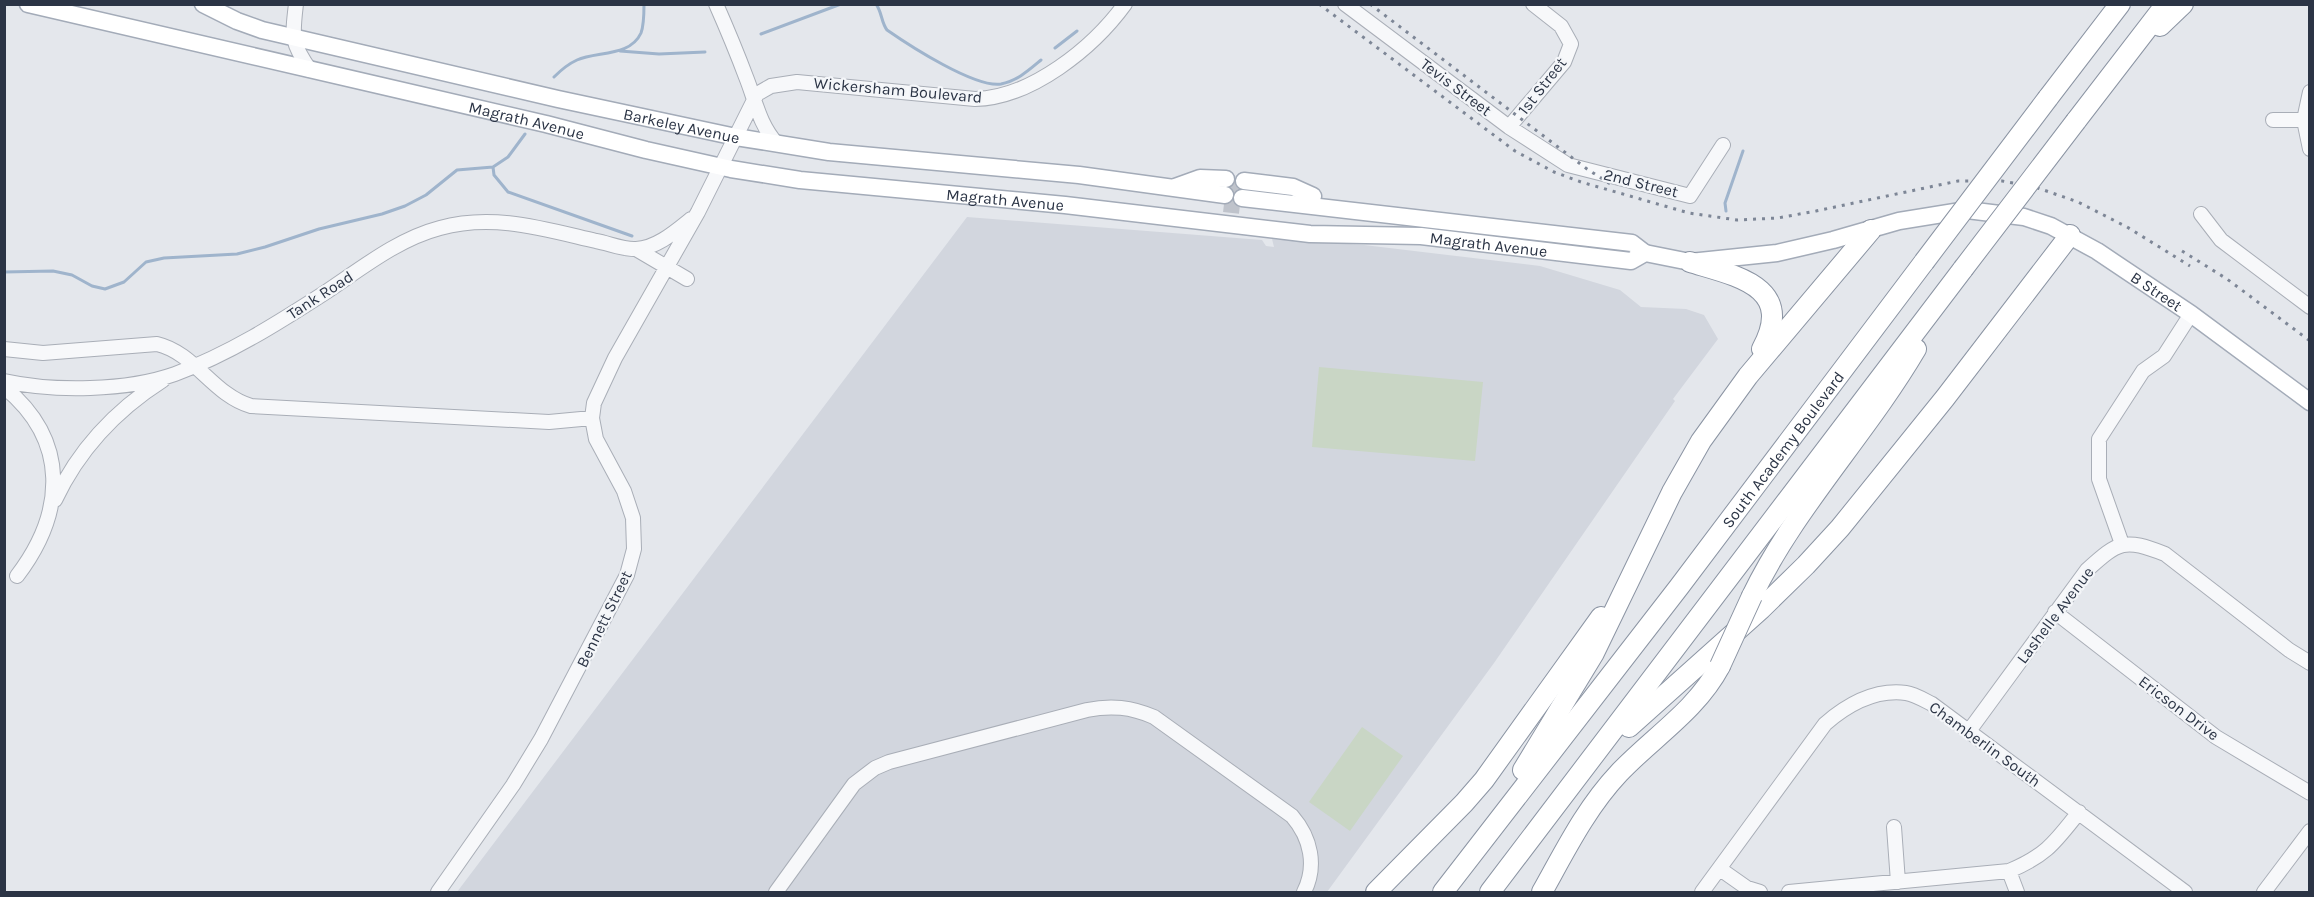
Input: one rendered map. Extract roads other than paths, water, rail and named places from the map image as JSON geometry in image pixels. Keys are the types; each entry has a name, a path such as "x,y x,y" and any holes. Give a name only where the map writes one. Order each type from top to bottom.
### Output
{"highway":[{"path":"1490,892 2166,4"},
{"path":"2120,66 2183,4"},
{"name":"South Academy Boulevard","path":"1447,887 1679,587 2119,5"},
{"path":"1447,887 1568,698 1594,653 1672,492 1701,441 1748,376 1871,230"},
{"path":"1562,800 1644,712 1761,609 1840,528 1938,407 2070,235"},
{"path":"1690,262 1740,277 1762,292 1771,306 1773,319 1771,333 1748,376"},
{"path":"1542,892 1575,831 1604,790 1635,757 1689,709 1702,693 1720,666 1773,555 1897,381 1963,269"},
{"path":"1376,892 1484,780 1590,633 1639,560"}],"main road":[{"name":"Magrath Avenue","path":"28,4 722,166 811,181 1065,205 1310,234 1421,236 1631,261 1645,253 1690,262 1777,253 1932,214 1967,210 1990,212"},
{"name":"Barkeley Avenue","path":"203,4 248,26 292,37 558,99 736,137 828,152 1079,175 1170,188 1191,198 1225,191 1200,178 1170,188"},
{"path":"1335,208 1293,187 1242,193 1335,208 1632,243 1645,253"},
{"name":"B Street","path":"1990,212 2024,217 2070,235 2191,314 2310,402"}],"street":[{"path":"296,4 292,37 299,55 310,70"},
{"path":"716,4 766,130 777,144"},
{"name":"Wickersham Boulevard","path":"753,100 765,88 797,82 966,98 1000,97 1030,84 1082,51 1102,32 1125,4"},
{"name":"Tevis Street","path":"1346,4 1509,127 1568,165"},
{"name":"1st Street","path":"1509,127 1564,62 1571,44 1561,26 1533,4"},
{"path":"2310,92 2304,120 2310,149"},
{"path":"4,349 43,353 157,344 179,353 227,395 251,405 549,422 592,418 594,402 600,388 699,212 753,100"},
{"path":"2273,120 2304,120"},
{"name":"2nd Street","path":"1568,165 1690,196 1724,145"},
{"path":"636,249 666,238 699,212"},
{"path":"2201,214 2221,240 2310,307"},
{"name":"Tank Road","path":"4,381 54,387 93,387 138,382 172,375 234,348 415,236 466,222 501,221 636,249 687,279"},
{"path":"2191,314 2164,356 2143,371 2099,440 2099,479 2122,544 2143,546 2165,554 2289,650 2310,663"},
{"path":"17,576 37,547 52,507 70,471 101,431 125,408 172,375"},
{"path":"4,387 34,417 45,439 52,467 52,507"},
{"name":"Bennett Street","path":"438,892 513,785 541,738 590,649 630,568 634,549 633,518 624,491 596,439 592,418"},
{"name":"Lashelle Avenue","path":"1969,731 2087,570 2104,554 2122,544"},
{"name":"Ericson Drive","path":"2055,612 2216,737 2310,793"},
{"name":"Chamberlin South","path":"1702,892 1825,724 1844,707 1875,696 1908,693 1932,704 2185,892"},
{"path":"776,892 854,784 875,768 889,762 1087,710 1117,707 1154,717 1292,816 1306,836 1310,850 1310,874 1305,892"},
{"path":"1789,892 2009,871 2032,861 2051,847 2079,812"},
{"path":"1894,827 1898,882"},
{"path":"2264,892 2310,831"},
{"path":"1720,869 1747,888 1760,892"},
{"path":"2009,871 2016,892"}],"waterway":[{"path":"554,77 577,60 621,50 636,41 642,30 644,4"},
{"path":"761,34 841,4"},
{"path":"876,4 887,30 911,46 975,80 1007,83 1023,75 1041,60"},
{"path":"1055,48 1077,31"},
{"path":"620,51 659,54 705,52"},
{"path":"4,272 53,271 72,275 92,286 105,289 124,282 146,262 164,258 237,254 265,247 319,229 405,206 426,195 457,170 493,167 508,157 525,134"},
{"path":"1726,211 1725,203 1743,151"},
{"path":"493,167 494,175 508,192 632,236"}],"tunnel":[{"path":"1225,187 1243,189"},
{"path":"1224,204 1241,206"}],"railway":[{"path":"1319,4 1515,151 1554,172 1581,182 1689,213 1737,220 1778,218 1958,181 2002,181 2035,187 2078,202 2127,227 2190,266"},
{"path":"1370,4 1587,169 1615,187"},
{"path":"2182,251 2227,279 2310,341"}]}
